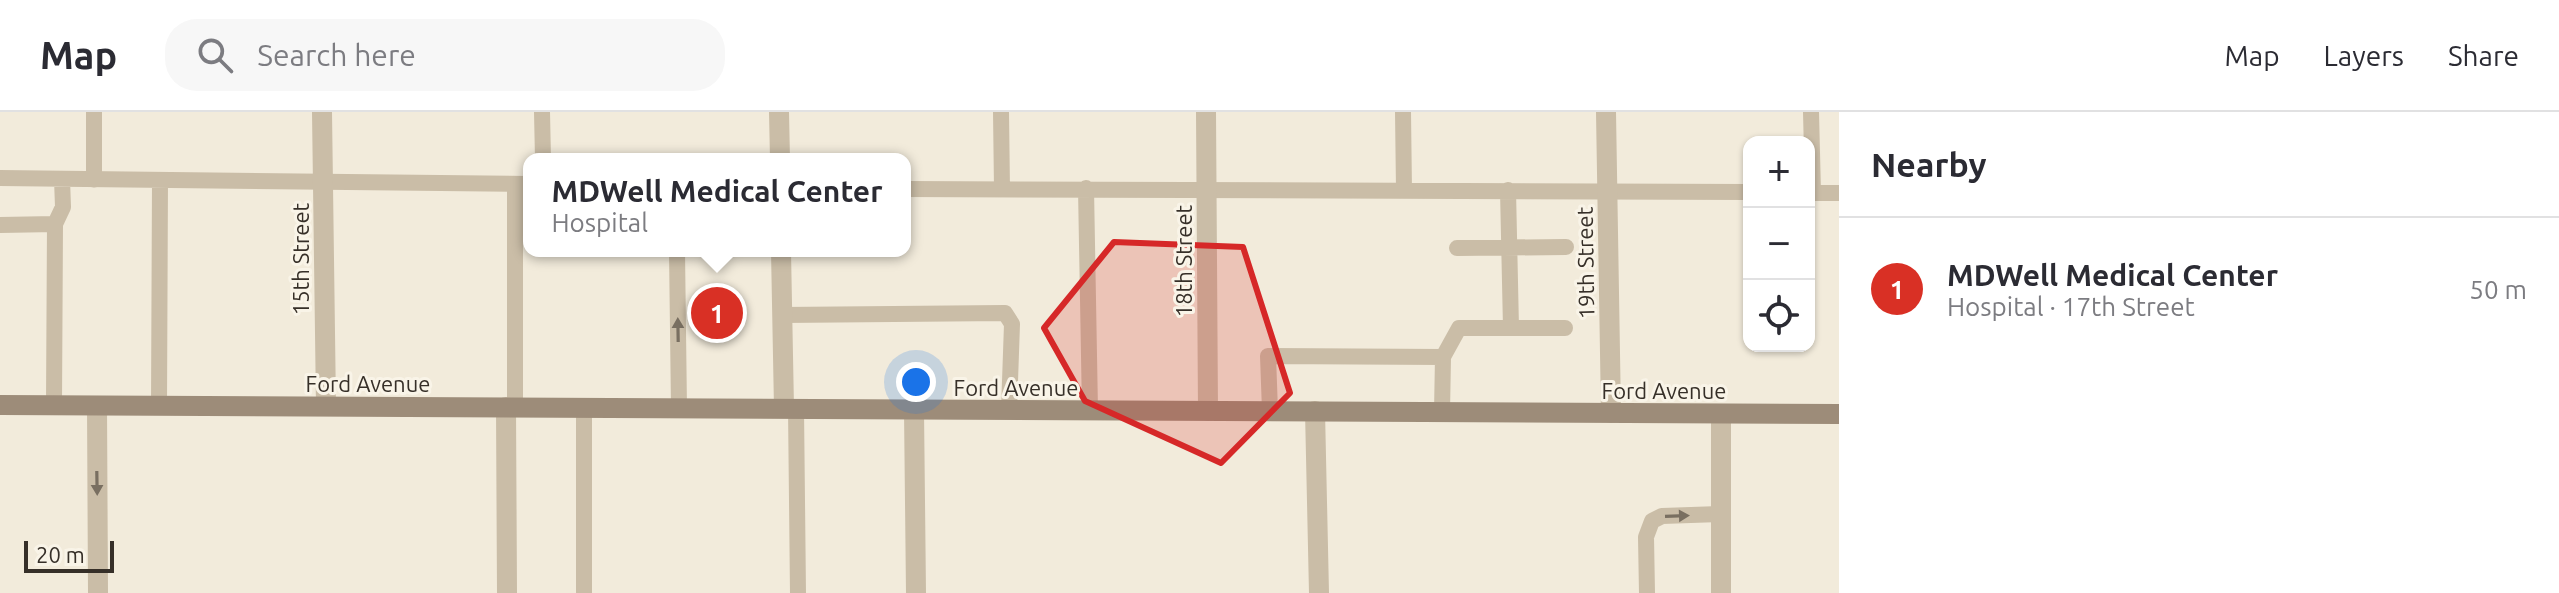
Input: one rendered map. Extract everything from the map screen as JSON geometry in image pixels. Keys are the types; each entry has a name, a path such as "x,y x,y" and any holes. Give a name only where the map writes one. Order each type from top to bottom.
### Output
{"main road":[{"name":"Ford Avenue","path":"0,405 1839,414"}],"street":[{"name":"15th Street","path":"322,112 326,406"},
{"path":"779,112 780,153"},
{"name":"18th Street","path":"1206,112 1208,411"},
{"name":"19th Street","path":"1606,112 1611,413"},
{"path":"781,257 782,315 790,408"},
{"path":"97,406 98,593"},
{"path":"507,593 510,407"},
{"path":"914,410 916,593"},
{"path":"1315,411 1319,593"},
{"path":"1721,414 1721,593"}],"lane":[{"path":"94,112 94,180"},
{"path":"542,112 543,153"},
{"path":"1001,112 1002,189"},
{"path":"1403,112 1404,190"},
{"path":"1811,112 1811,136"},
{"path":"0,178 522,184 510,407"},
{"path":"54,405 55,224 63,207 62,179"},
{"path":"159,406 160,180"},
{"path":"1086,188 1090,411"},
{"path":"911,189 1743,192"},
{"path":"1508,190 1511,328"},
{"path":"1815,193 1839,193"},
{"path":"0,225 55,224"},
{"path":"1457,248 1566,247"},
{"path":"677,257 679,408"},
{"path":"782,315 1005,313 1012,324 1009,410"},
{"path":"1442,412 1443,357 1459,328 1565,328"},
{"path":"1270,411 1268,356 1443,357"},
{"path":"584,407 584,593"},
{"path":"790,408 798,593"},
{"path":"1647,593 1646,537 1652,521 1662,516 1720,514"}],"highlighted area":[{"path":"1114,242 1243,247 1290,393 1221,463 1085,401 1044,328"}],"place":[{"name":"MDWell Medical Center","path":"717,313"}]}
